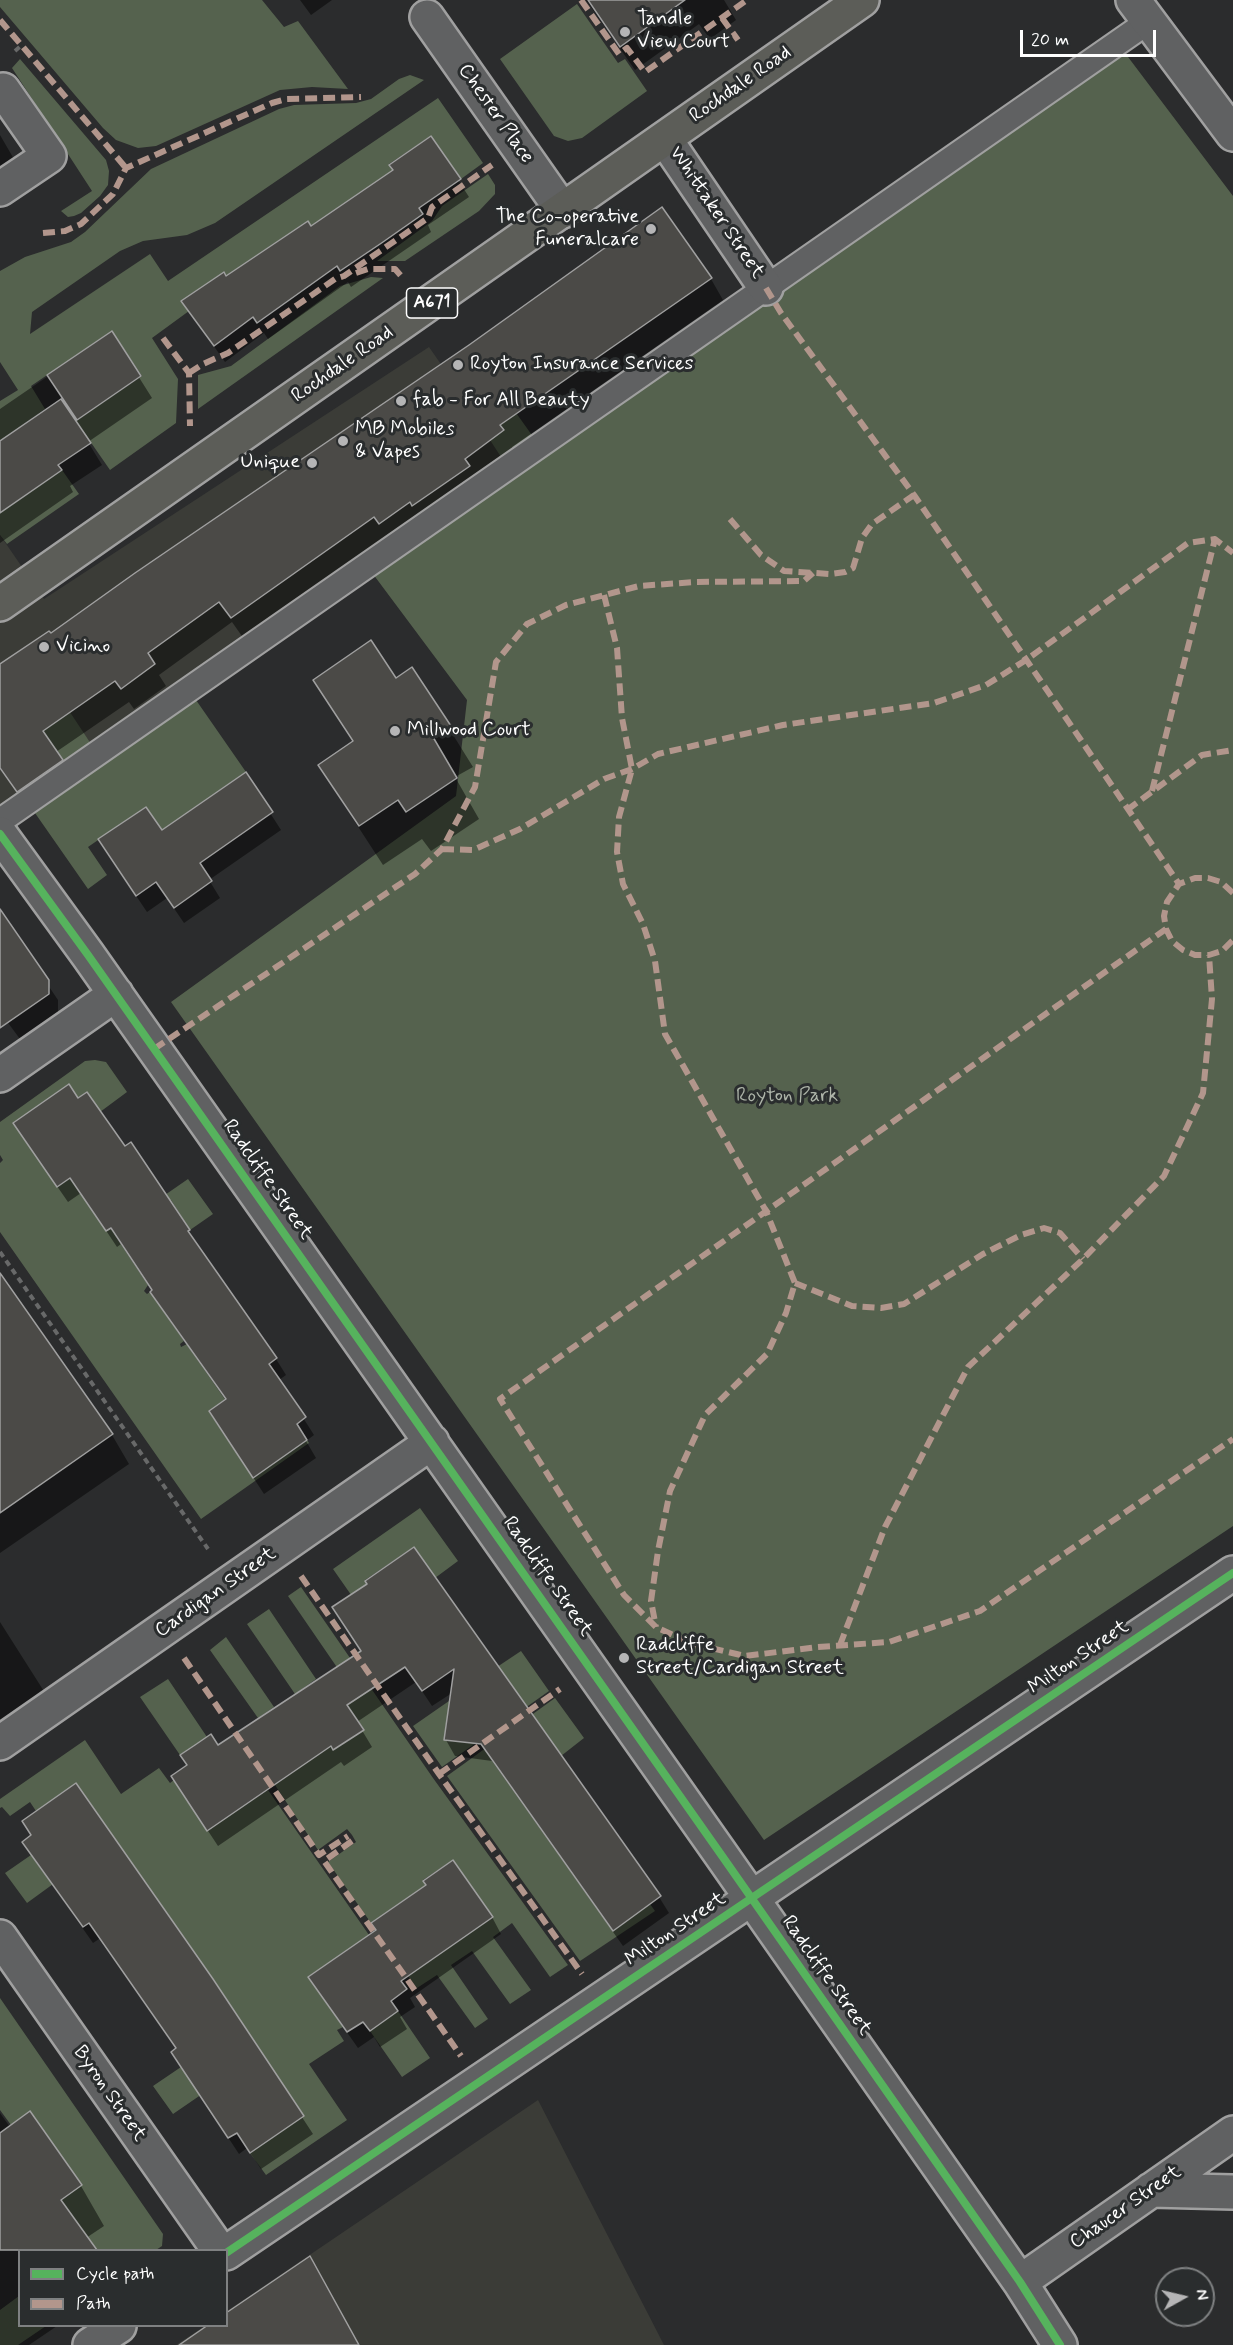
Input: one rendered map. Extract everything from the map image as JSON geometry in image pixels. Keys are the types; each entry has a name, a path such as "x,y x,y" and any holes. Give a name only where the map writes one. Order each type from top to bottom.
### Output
{"main road":[{"name":"Rochdale Road","path":"0,604 862,0"}],"street":[{"path":"1141,11 1233,134"},
{"name":"Chester Place","path":"427,17 563,211"},
{"path":"0,189 49,156 3,90"},
{"name":"Whittaker Street","path":"665,139 766,288"},
{"name":"Radcliffe Street","path":"0,834 116,994 752,1898 1020,2282 1060,2345"},
{"path":"0,1075 116,994"},
{"name":"Cardigan Street","path":"0,1743 432,1442"},
{"name":"Milton Street","path":"228,2252 1233,1574"},
{"name":"Byron Street","path":"0,1937 218,2249"},
{"name":"Chaucer Street","path":"1020,2282 1233,2133"},
{"path":"1151,2190 1233,2192"},
{"path":"90,2345 116,2327"}],"lane":[{"path":"0,822 766,288 1141,11"}],"path":[{"path":"0,1252 210,1552"}],"shaded area":[{"path":"429,347 516,472 0,826 0,535 44,599"},
{"path":"538,2100 664,2345 176,2345 203,2327 228,2327 228,2310"}],"green space":[{"path":"0,0 262,0 284,27 298,21 348,89 312,87 280,90 156,146 138,148 116,140 103,128 0,7"},
{"path":"577,4 618,63 625,59 647,91 582,138 568,141 554,136 500,59"},
{"name":"Royton Park","path":"1122,49 1233,196 1233,1526 764,1840 171,1002 456,796 467,700 370,570"},
{"path":"20,59 106,160 109,171 108,185 100,196 81,213 74,216 68,217 61,211 92,191 12,68"},
{"path":"410,75 424,80 215,223 187,235 143,241 120,251 32,312 30,334 150,254 168,281 438,98 483,163 461,179 431,136 389,164 393,171 312,227 308,221 227,277 224,273 189,311 152,338 178,379 176,423 110,470 76,421 142,376 112,331 31,386 45,409 0,441 0,401 18,390 0,362 0,271 25,257 71,242 85,232 151,169 279,109 294,105 356,103 371,99 399,79"},
{"path":"488,174 495,185 495,194 479,211 405,261 377,261 432,221 442,206"},
{"path":"371,277 383,278 198,409 198,375 231,366 340,286"},
{"path":"509,403 534,438 503,460 490,440 504,430 493,414"},
{"path":"62,470 79,494 7,544 0,535 0,513"},
{"path":"60,697 91,744 65,762 46,735 27,747"},
{"path":"196,700 246,772 187,813 183,861 146,807 88,847 107,875 88,889 35,813"},
{"path":"85,1061 106,1062 127,1092 100,1112 87,1092 78,1098 149,1206 188,1179 213,1214 190,1230 171,1200 116,1237 148,1285 144,1291 147,1294 150,1292 184,1341 180,1344 181,1347 187,1344 190,1347 223,1395 261,1374 209,1412 253,1478 307,1440 309,1443 201,1519 0,1232 0,1163 3,1160 0,1155 0,1122"},
{"path":"420,1508 458,1561 435,1578 414,1547 365,1580 396,1627 370,1622 333,1569"},
{"path":"301,1587 433,1778 568,1965 550,1977 512,1923 493,1937 531,1990 510,2004 472,1951 451,1965 488,2019 475,2028 437,1975 417,1988 408,1976 493,1917 453,1860 423,1880 426,1885 371,1923 328,1862 356,1842 352,1835 347,1829 318,1850 275,1785 331,1746 334,1750 364,1729 334,1687 345,1679 288,1596"},
{"path":"269,1609 316,1679 295,1694 247,1624"},
{"path":"226,1637 274,1707 258,1718 210,1650"},
{"path":"521,1651 549,1691 442,1767 413,1726 449,1701 458,1715 446,1724 445,1732 452,1741 459,1742 473,1732 497,1667"},
{"path":"168,1679 207,1737 180,1755 140,1697"},
{"path":"555,1698 584,1738 561,1756 492,1760 613,1930 650,1904 655,1911 580,1961 447,1776"},
{"path":"85,1740 121,1794 159,1768 170,1783 174,1780 207,1830 268,1790 369,1935 309,1977 343,2027 337,2030 344,2041 309,2064 347,2120 266,2175 250,2153 304,2116 213,1979 77,1784 36,1811 30,1802 10,1816 2,1807 0,1808 0,1799"},
{"path":"31,1855 43,1872 51,1867 60,1879 27,1903 5,1873"},
{"path":"0,1998 163,2234 162,2246 158,2249 86,2249 93,2244 61,2200 82,2185 30,2112 11,2125 0,2110"},
{"path":"398,2011 430,2058 402,2077 370,2031"},
{"path":"181,2067 190,2080 208,2090 173,2114 153,2086"},
{"path":"18,2297 18,2327 45,2327 18,2345 0,2345 0,2310"}],"building":[{"name":"Tandle View Court","path":"588,0 685,0 620,47"},
{"path":"431,136 461,179 419,208 423,214 383,242 340,271 337,266 257,323 253,317 214,346 181,301 224,272 226,276 308,221 311,226 393,170 389,165"},
{"path":"662,207 712,278 500,425 504,430 465,459 470,466 412,506 410,502 379,524 374,517 231,618 219,602 148,653 155,664 121,689 115,681 43,731 63,760 17,792 0,768 0,664 49,631 51,633 469,345"},
{"path":"112,331 141,376 77,420 47,375"},
{"path":"61,399 91,443 58,465 62,470 0,513 0,441"},
{"name":"Millwood Court","path":"371,640 396,678 412,667 451,726 433,737 457,778 406,812 398,800 359,826 318,765 353,741 313,680"},
{"path":"246,772 273,812 200,863 212,881 174,908 156,882 136,896 98,839 146,807 162,830"},
{"path":"0,909 49,980 49,994 0,1028"},
{"path":"69,1084 78,1098 87,1092 125,1146 131,1142 190,1230 188,1231 277,1358 269,1364 306,1417 297,1424 307,1440 253,1478 209,1411 226,1399 150,1292 152,1290 111,1228 106,1231 70,1178 57,1187 13,1123"},
{"path":"0,1273 113,1434 0,1513"},
{"path":"414,1547 661,1896 613,1931 481,1744 444,1740 454,1669 422,1691 405,1667 347,1705 364,1730 333,1750 331,1746 207,1831 171,1776 187,1765 180,1755 211,1734 218,1745 361,1651 332,1607 367,1584 365,1581"},
{"path":"76,1783 213,1979 304,2116 250,2153 237,2133 228,2138 171,2052 176,2048 89,1923 83,1927 22,1842 31,1835 22,1821"},
{"path":"453,1860 493,1917 401,1981 407,1989 391,2001 398,2011 370,2031 363,2022 347,2032 308,1977 376,1930 371,1923 426,1885 423,1881"},
{"path":"30,2111 82,2185 61,2200 96,2249 0,2250 0,2133"},
{"path":"310,2256 359,2345 179,2345 205,2327 228,2327 228,2312"}],"marked path":[{"path":"581,0 619,54 627,48 645,72 747,0"},
{"path":"722,18 738,40"},
{"path":"0,20 126,168"},
{"path":"43,233 65,231 81,224 113,194 126,168 272,103 286,99 361,97"},
{"path":"189,373 228,353 335,279 344,276 428,218 432,207 492,165"},
{"path":"356,273 368,269 395,269 402,277"},
{"path":"766,288 781,313 914,495 1179,884"},
{"path":"163,338 189,373 190,426"},
{"path":"730,519 761,555 784,571 830,574 845,572 853,568 862,538 872,524 914,495"},
{"path":"1152,791 1215,539"},
{"path":"442,849 473,850 520,829 604,779 632,769 658,754 783,725 934,703 986,685 1026,660 1188,543 1215,539 1233,553"},
{"path":"154,1049 415,874 442,849 475,787 496,662 527,624 566,605 639,586 695,582 804,581 813,573"},
{"path":"604,595 617,648 622,718 632,769 619,817 617,852 623,884 643,924 655,961 665,1034 766,1211 795,1283 786,1313 767,1354 705,1415 670,1491 651,1601 656,1627"},
{"path":"1127,810 1202,755 1233,750"},
{"path":"1233,893 1221,882 1208,878 1195,878 1179,884 1167,902 1164,916 1166,929 1172,941 1183,950 1195,955 1209,955 1222,951 1233,940"},
{"path":"1166,929 500,1399 624,1595 656,1627 690,1643 745,1656 818,1647 889,1642 980,1611 1233,1439"},
{"path":"840,1645 885,1527 968,1367 1083,1259 1164,1176 1203,1093 1212,999 1209,955"},
{"path":"795,1283 852,1306 881,1308 904,1304 983,1254 1021,1235 1044,1228 1060,1233 1083,1259"},
{"path":"301,1576 582,1974"},
{"path":"184,1658 319,1855 348,1836"},
{"path":"439,1774 560,1689"},
{"path":"352,1841 324,1861 461,2056"}],"cycle path":[{"path":"0,834 88,955 720,1853 1020,2282 1060,2345"},
{"path":"228,2252 1233,1573"}],"place":[{"name":"Tandle View Court","path":"625,32"},
{"name":"The Co-operative Funeralcare","path":"651,229"},
{"name":"Royton Insurance Services","path":"458,365"},
{"name":"fab - For All Beauty","path":"401,401"},
{"name":"MB Mobiles & Vapes","path":"343,441"},
{"name":"Unique","path":"312,463"},
{"name":"Vicino","path":"44,647"},
{"name":"Millwood Court","path":"395,731"},
{"name":"Radcliffe Street/Cardigan Street","path":"624,1658"}]}
